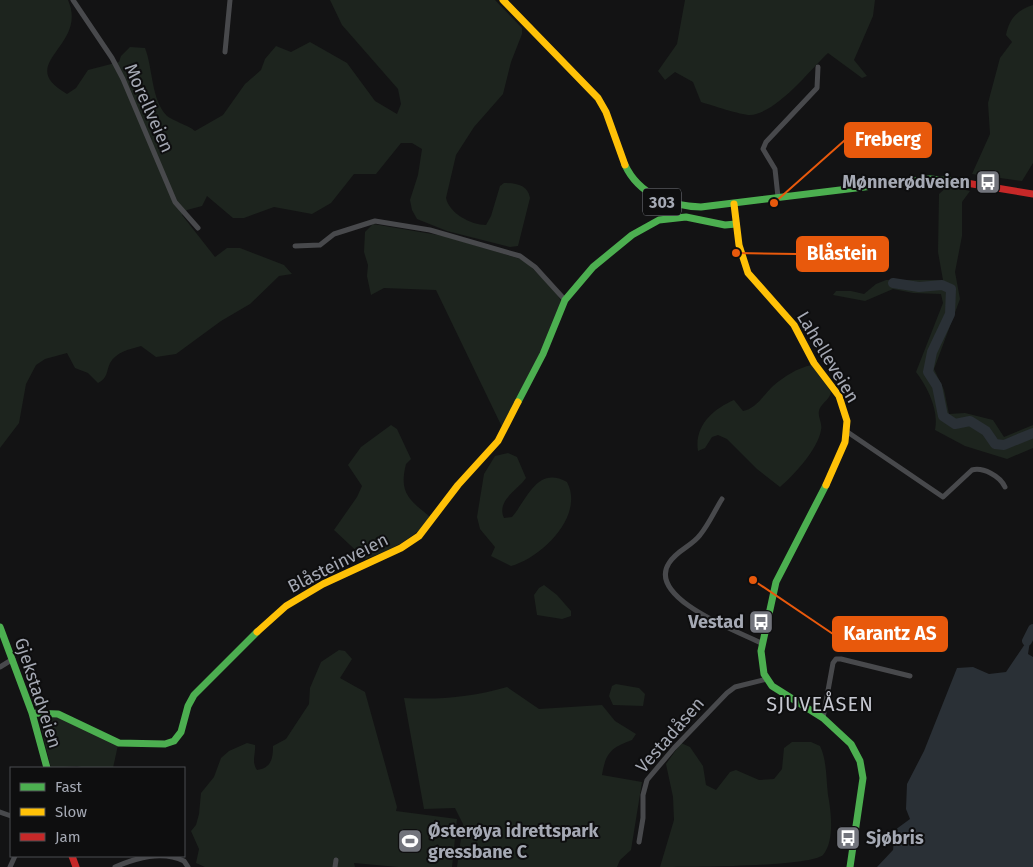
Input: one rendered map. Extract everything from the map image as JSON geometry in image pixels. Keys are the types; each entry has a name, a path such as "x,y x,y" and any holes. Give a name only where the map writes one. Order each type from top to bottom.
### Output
{"street":[{"name":"Morellveien","path":"73,0 112,58 123,79 175,202 198,228"},
{"path":"225,52 230,0"},
{"name":"303","path":"503,0 598,98 609,116 623,161 651,195 668,204 679,207 734,204 778,197 930,180 954,181 1033,194"},
{"path":"778,197 775,169 763,149 766,142 817,88 818,67"},
{"name":"Lahelleveien","path":"734,204 739,245 748,273 784,312 814,363 839,396 845,412 846,431 842,453 778,576 770,598 761,642 761,662 767,679"},
{"name":"Blåsteinveien","path":"32,713 52,713 65,716 119,743 165,744 174,740 181,732 188,706 194,695 272,617 323,584 401,548 418,536 430,523 458,484 498,441 543,354 565,300 593,267 632,235 659,220 686,217 726,225 736,224"},
{"path":"295,246 320,245 334,234 375,221 430,230 520,256 535,267 565,300"},
{"path":"846,431 944,497 972,470 978,468 985,470 1003,482 1005,486"},
{"path":"722,499 699,536 682,548 667,565 667,579 674,595 695,610 761,642"},
{"name":"Gjekstadveien","path":"0,627 32,713 47,767"},
{"path":"0,667 12,659"},
{"path":"823,718 833,664 836,659 910,676"},
{"path":"767,679 779,691 823,718 851,744 860,761 862,770 850,867"},
{"name":"Vestadåsen","path":"639,842 643,818 643,794 647,780 674,748 727,693 735,687 767,679"},
{"path":"115,867 138,857"},
{"path":"172,857 184,861 189,866"},
{"path":"335,867 336,860"}],"shaded area":[{"path":"0,0 68,0 72,16 69,30 49,63 47,73 52,83 67,94 76,88 88,70 119,62 121,56 130,47 145,48 155,93 162,109 170,118 195,131 223,115 245,84 261,70 265,59 276,46 291,52 310,42 347,63 375,101 397,114 401,104 398,89 342,25 330,0 495,0 522,28 522,34 511,62 503,94 474,127 456,155 446,198 451,209 456,213 474,223 486,225 491,216 500,186 504,183 517,184 527,190 530,198 518,246 510,247 447,231 417,219 412,210 410,200 418,175 422,149 412,143 401,143 376,174 354,174 331,203 312,214 274,207 244,218 233,218 207,196 202,206 187,210 182,215 215,257 227,248 240,248 284,265 292,274 279,276 250,304 221,321 176,354 156,357 141,346 120,354 113,359 105,377 98,383 88,373 75,368 67,353 45,359 36,365 26,384 19,423 0,448"},
{"path":"685,0 875,0 873,16 854,60 867,76 862,78 828,53 782,99 760,112 746,115 701,102 693,82 675,72 665,80 658,71 677,44"},
{"path":"1033,5 1033,163 1022,181 972,174 990,134 988,103 1000,58 1012,42 1006,35 1007,29 1018,12"},
{"path":"948,186 970,191 962,202 962,236 955,272 960,299 934,369 944,390 949,414 965,413 993,420 1004,437 1033,425 1033,448 1007,459 965,446 935,430 936,422 932,399 916,372 943,303 941,294 913,293 893,289 865,301 833,295 836,291 851,291 864,294 876,284 886,280 943,280 938,252 939,194"},
{"path":"373,224 444,236 524,260 556,292 561,301 556,322 502,427 436,290 384,288 371,295 367,276 368,265 364,252 365,232"},
{"path":"812,365 831,392 819,411 821,427 815,445 798,469 780,487 757,469 727,439 718,435 712,437 705,448 698,451 699,434 702,426 719,408 734,400 743,411 747,410 755,405 782,379 796,370"},
{"path":"391,425 397,429 411,459 406,464 404,474 407,494 429,516 430,520 400,544 365,559 334,530 357,497 362,486 348,465 361,447"},
{"path":"508,453 517,457 526,478 505,501 502,512 504,518 512,517 534,487 540,481 548,478 557,478 567,482 571,495 570,508 557,534 535,554 511,566 491,556 495,547 480,529 477,517 484,474 495,456"},
{"path":"544,585 557,595 571,611 571,616 562,619 537,615 534,595"},
{"path":"1027,641 1030,641 1028,654 1033,657 1033,867 877,867 893,850 895,830 910,819 906,809 907,784 924,751 957,668 973,667 989,674 1006,672"},
{"path":"339,650 345,651 352,659 340,678 365,692 397,807 396,811 457,819 452,867 398,867 354,863 355,867 205,867 196,863 199,849 191,831 196,825 199,814 201,793 214,777 221,758 229,751 247,743 255,745 254,761 257,770 268,765 272,759 273,746 286,739 309,704 310,688 321,662"},
{"path":"616,684 639,688 645,694 643,706 613,705 609,696 612,686"},
{"path":"507,687 539,709 602,705 615,721 636,734 632,740 611,752 605,761 602,775 642,782 631,850 620,860 617,867 457,867 463,824 455,808 424,809 404,698 456,697"},
{"path":"38,716 62,717 118,745 113,767 51,767"},
{"path":"792,742 811,742 820,746 824,758 831,834 827,849 823,855 813,859 772,864 660,867 674,820 673,797 666,764 681,743 690,747 703,766 706,785 716,790 730,772 736,770 759,780 774,779 782,769 784,748"}],"waterway":[{"path":"893,283 919,287 942,285 951,289 950,314 932,352 928,372 937,386 943,416 955,424 970,421 986,431 995,444 1004,445 1033,433"},
{"path":"1027,641 1033,629"}],"traffic: fast":[{"path":"625,165 638,184 657,197 678,204 701,207 930,179 960,182"},
{"path":"518,402 543,354 565,300 593,267 632,235 659,220 686,217 725,225 736,224"},
{"path":"826,485 776,582 761,651 764,674 772,686 823,718 851,744 860,761 863,778 850,867"},
{"path":"0,627 32,713 47,767"},
{"path":"32,713 58,714 119,743 165,744 174,741 181,732 188,706 194,695 257,632"}],"traffic: slow":[{"path":"503,0 598,98 606,112 625,165"},
{"path":"734,204 739,245 748,273 794,325 814,363 839,396 847,421 845,442 826,485"},
{"path":"257,632 286,606 323,584 401,548 419,536 458,485 498,441 518,402"}],"traffic: jam":[{"path":"960,182 1033,194"},
{"path":"72,857 76,867"}],"place":[{"name":"Mønnerødveien","path":"988,182"},
{"name":"Freberg","path":"774,203"},
{"name":"Blåstein","path":"736,253"},
{"name":"Karantz AS","path":"753,580"},
{"name":"Vestad","path":"761,622"},
{"name":"Sjøbris","path":"848,838"},
{"name":"Østerøya idrettspark gressbane C","path":"410,841"}],"district":[{"name":"SJUVEÅSEN","path":"820,704"}]}
